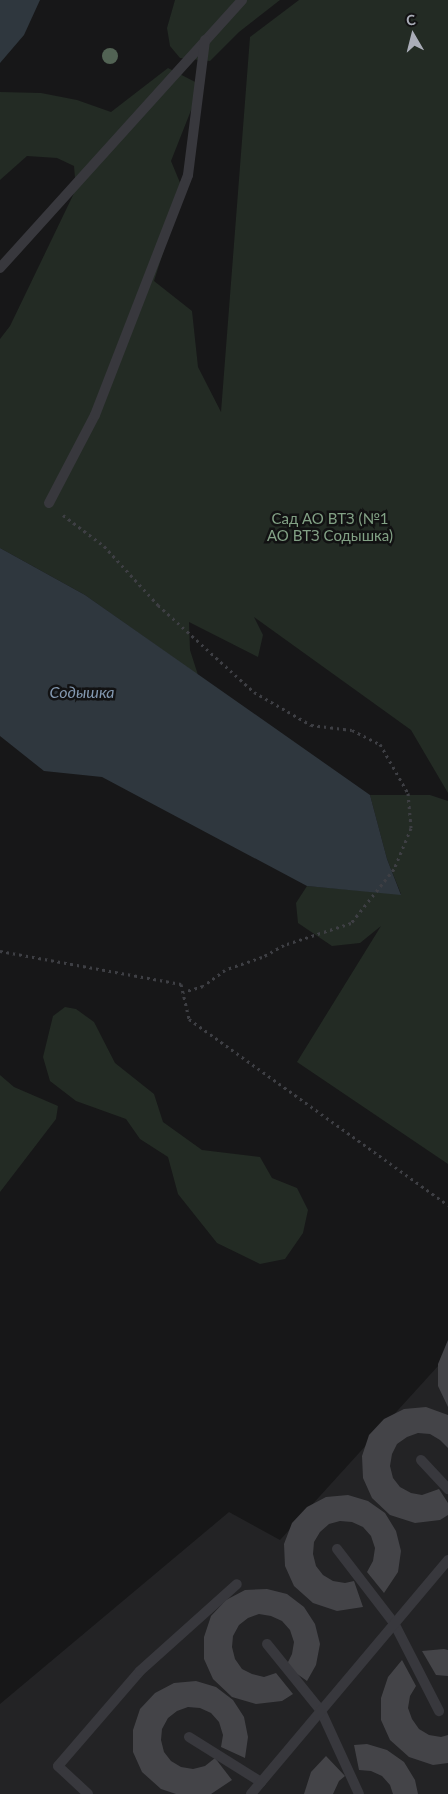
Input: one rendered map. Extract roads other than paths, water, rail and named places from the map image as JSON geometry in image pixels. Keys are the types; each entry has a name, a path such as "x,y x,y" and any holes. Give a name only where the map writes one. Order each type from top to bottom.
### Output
{"lane":[{"path":"0,268 242,0"},
{"path":"48,503 95,415 188,175 206,40"},
{"path":"421,1460 448,1489"},
{"path":"337,1549 394,1623 438,1711"},
{"path":"251,1794 448,1560"},
{"path":"88,1794 58,1766 140,1671 237,1584"},
{"path":"267,1644 320,1711 360,1794"},
{"path":"189,1737 261,1782"}],"water":[{"path":"0,0 40,0 24,35 0,63"},
{"name":"Содышка","path":"0,548 85,595 370,795 387,859 401,895 307,886 102,777 44,771 0,736"}],"park label":[{"name":"Сад АО ВТЗ (№1 АО ВТЗ Содышка)","path":"330,526"}]}
